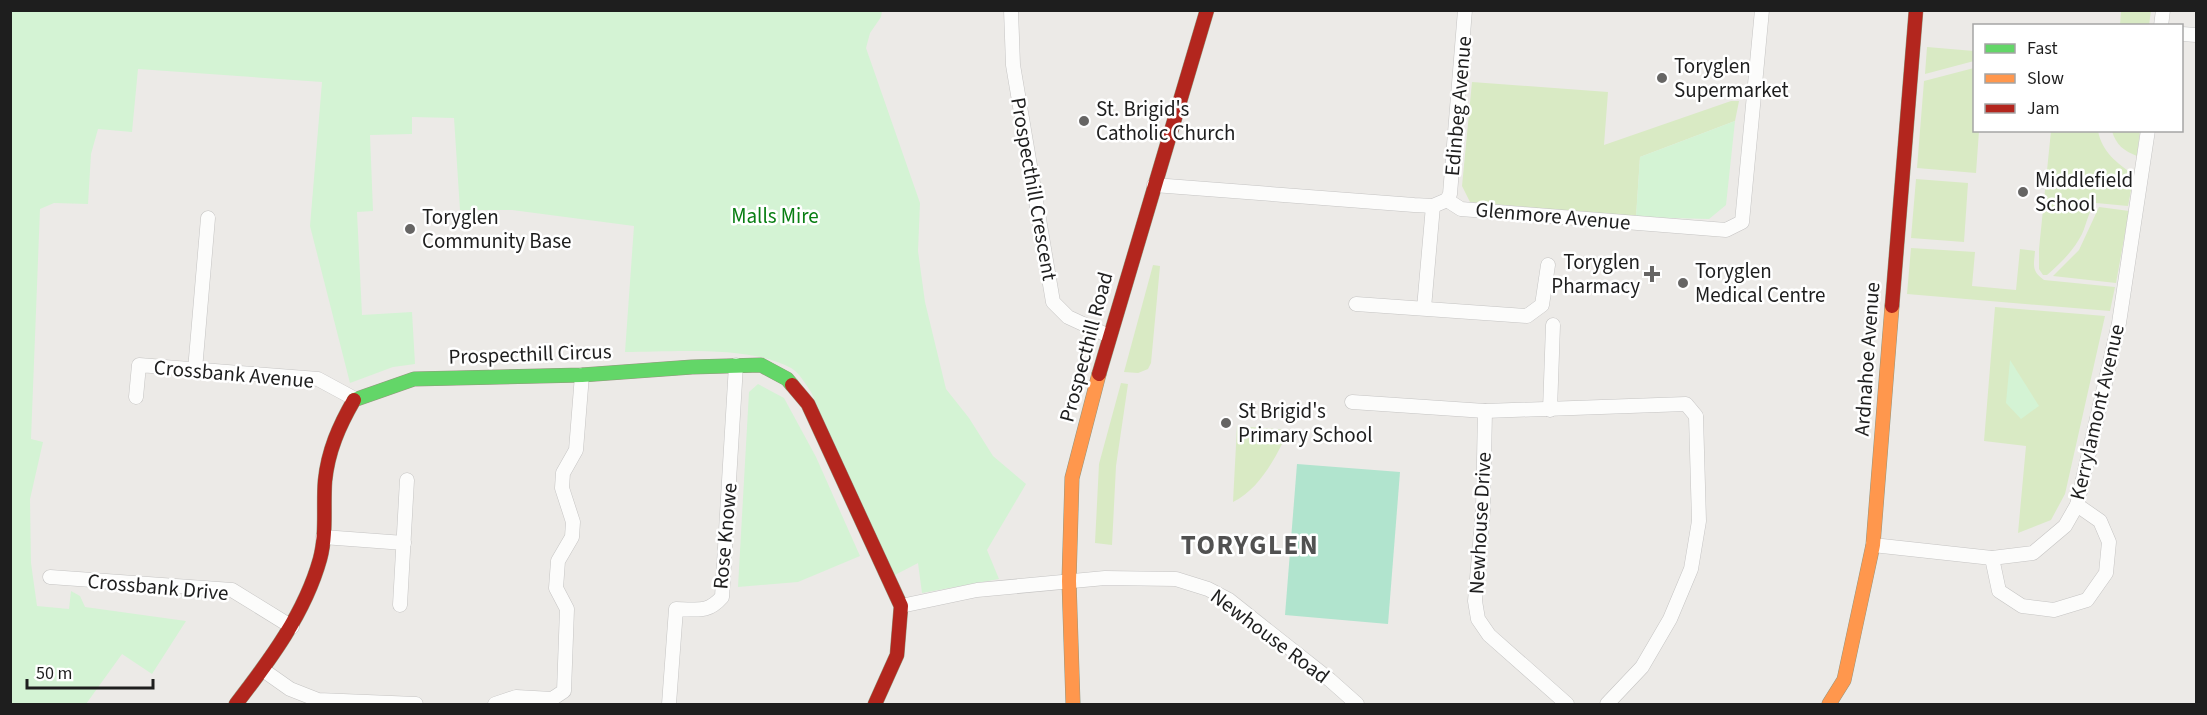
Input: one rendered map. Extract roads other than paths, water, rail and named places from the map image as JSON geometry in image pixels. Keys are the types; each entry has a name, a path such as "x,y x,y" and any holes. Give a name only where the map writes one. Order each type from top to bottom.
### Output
{"street":[{"name":"Prospecthill Crescent","path":"1011,10 1013,65 1053,302 1068,317 1109,336"},
{"name":"Prospecthill Road","path":"1072,705 1069,581 1072,478 1109,336 1207,10"},
{"name":"Edinbeg Avenue","path":"1447,200 1450,194 1465,10"},
{"name":"Glenmore Avenue","path":"1154,185 1433,206 1447,200 1461,209 1726,230 1742,222 1762,10"},
{"name":"Ardnahoe Avenue","path":"1829,705 1844,680 1874,545 1916,10"},
{"name":"Kerrylamont Avenue","path":"1874,545 1992,558 2033,553 2065,526 2077,505 2119,322 2148,132"},
{"path":"1424,308 1433,206"},
{"path":"195,370 208,218"},
{"path":"1356,304 1527,316 1542,305 1548,265"},
{"path":"1550,410 1553,325"},
{"name":"Prospecthill Circus","path":"355,399 414,379 582,375 736,365 760,365 775,371 787,379 808,404 901,606 897,655 875,705"},
{"name":"Rose Knowe","path":"669,705 676,609 703,610 713,607 722,597 736,365"},
{"name":"Crossbank Avenue","path":"136,397 139,366 318,379 355,399"},
{"path":"495,705 516,698 552,699 564,691 567,609 556,588 558,561 572,537 573,522 562,488 562,481 563,473 576,450 582,375"},
{"path":"236,705 292,627 312,581 320,555 328,459 336,431 355,399"},
{"path":"1352,402 1485,411 1686,404 1696,416 1699,521 1691,569 1670,619 1642,667 1607,705"},
{"name":"Newhouse Drive","path":"1485,411 1483,510 1475,601 1478,619 1489,635 1567,705"},
{"path":"400,605 407,480"},
{"path":"1992,558 1999,591 2022,606 2054,610 2087,600 2106,573 2109,542 2100,521 2077,505"},
{"path":"322,537 404,543"},
{"name":"Crossbank Drive","path":"50,578 232,590 292,627"},
{"name":"Newhouse Road","path":"1069,581 1105,578 1176,579 1208,588 1246,613 1330,680 1357,705"},
{"path":"901,606 977,590 1069,581"},
{"path":"263,670 290,689 318,700 416,705"}],"place":[{"name":"Toryglen Supermarket","path":"1662,78"},
{"name":"St. Brigid's Catholic Church","path":"1084,121"},
{"name":"Middlefield School","path":"2023,192"},
{"name":"Toryglen Community Base","path":"410,229"},
{"name":"Toryglen Pharmacy","path":"1652,274"},
{"name":"Toryglen Medical Centre","path":"1683,283"},
{"name":"St Brigid's Primary School","path":"1226,423"}],"district":[{"name":"TORYGLEN","path":"1250,545"}],"park label":[{"name":"Malls Mire","path":"775,216"}]}
